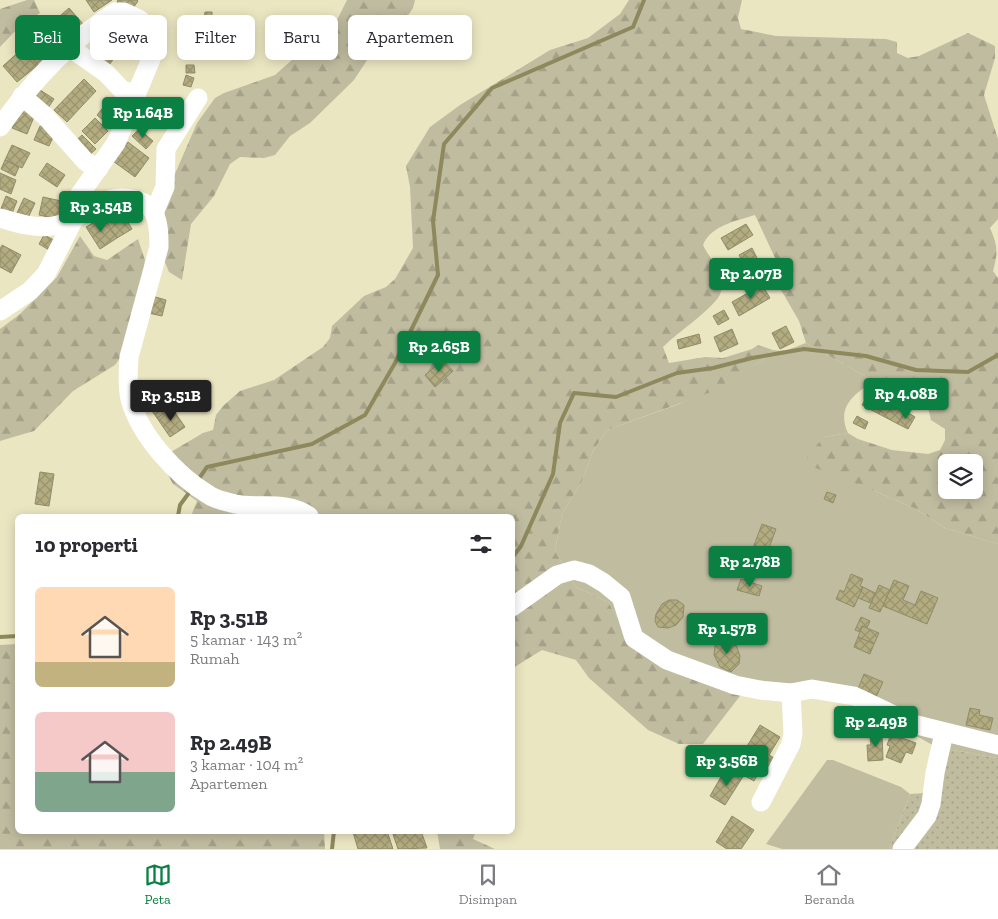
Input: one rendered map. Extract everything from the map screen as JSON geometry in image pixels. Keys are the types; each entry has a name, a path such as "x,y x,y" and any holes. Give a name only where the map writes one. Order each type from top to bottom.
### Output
{"street":[{"path":"0,311 30,291 46,274 74,219 73,204 116,143 152,59 154,37 152,31 139,18 124,12 115,12 80,39"},
{"path":"80,55 106,73 123,91 137,93"},
{"path":"0,127 22,96 57,60"},
{"path":"22,96 45,116 86,162 99,168"},
{"path":"154,214 165,187 166,149 198,98"},
{"path":"0,218 26,225 52,227 74,219 103,202 116,198 138,200 148,206 154,214 159,232 159,247 129,357 127,375 130,399 138,419 155,446 177,471 210,496 236,504 286,506 304,514"},
{"path":"515,605 557,575 574,570 589,574 604,582 621,597 634,638 652,652 667,660 735,685 760,690 791,693 812,689 854,696 913,724 998,745"},
{"path":"761,802 791,744 793,734 791,693"},
{"path":"902,849 927,816 944,733"}],"green space":[{"path":"27,0 34,0 40,13 37,15 15,15 15,31 0,47 0,9"},
{"path":"347,0 415,0 408,15 348,15 348,60 367,60 354,80 310,123 290,136 275,155 264,158 240,157 230,164 214,196 191,224 182,280 169,272 159,248 159,232 171,183 197,123 215,98 275,75 292,60 338,60 338,18"},
{"path":"629,0 742,0 738,18 741,29 776,36 886,39 897,42 897,53 908,58 919,56 968,33 995,46 995,58 984,95 998,139 998,219 990,228 995,240 996,250 993,271 998,278 998,544 945,528 916,509 808,465 807,456 824,437 848,433 858,439 892,450 928,454 940,450 945,440 945,429 931,420 927,404 899,388 874,381 806,343 799,321 773,276 776,260 755,215 718,228 707,238 703,245 720,274 722,284 720,294 706,311 663,347 669,363 705,357 723,358 752,349 758,345 773,350 758,363 711,392 607,430 593,451 582,481 562,514 555,551 576,587 608,602 633,642 658,663 674,673 713,684 740,696 703,744 679,744 648,730 589,678 576,660 542,650 515,667 515,514 192,514 197,501 173,484 159,459 203,433 213,430 216,415 240,391 274,380 323,347 330,338 332,326 364,296 386,287 395,279 413,248 410,187 406,166 430,127 460,105 550,50 588,38 620,14"},
{"path":"80,236 94,256 107,260 138,239 145,260 133,340 115,365 73,391 34,431 0,441 0,329 20,314 57,277"},
{"path":"806,343 874,381 849,402 844,416 848,433 824,437 875,491 916,509 945,528 998,544 998,758 936,747 886,719 828,696 740,696 713,684 674,673 658,663 633,642 608,602 576,587 555,551 562,514 582,481 593,451 607,430 679,404 758,363 773,350 785,350"},
{"path":"15,644 15,834 324,834 325,849 0,849 0,645"},
{"path":"936,747 998,758 998,849 889,849 910,794 926,793"},
{"path":"827,760 833,760 901,787 910,794 889,849 782,849 766,844"},
{"path":"438,834 475,834 473,839 495,849 440,849"}],"building":[{"path":"86,0 112,0 94,12"},
{"path":"118,0 138,1 131,11 117,2"},
{"path":"69,8 75,15 61,15"},
{"path":"205,12 212,12 212,15 205,15"},
{"path":"15,55 15,60 34,60 38,65 17,82 3,66"},
{"path":"34,60 44,60 38,65"},
{"path":"96,60 113,60 106,69"},
{"path":"186,65 194,65 195,73 186,73"},
{"path":"186,75 194,78 191,87 183,85"},
{"path":"84,79 96,91 67,122 54,110"},
{"path":"37,88 54,99 46,111 29,99"},
{"path":"111,98 124,109 110,126 97,115"},
{"path":"22,106 36,112 27,134 12,128"},
{"path":"95,118 108,131 95,144 82,131"},
{"path":"40,126 55,133 49,146 34,140"},
{"path":"139,129 153,141 146,149 132,136"},
{"path":"82,135 96,149 86,158 72,144"},
{"path":"128,142 149,158 135,177 113,161"},
{"path":"12,145 30,153 22,168 5,160"},
{"path":"5,160 19,167 15,176 1,169"},
{"path":"47,163 65,175 57,187 39,175"},
{"path":"0,173 16,180 11,194 0,189"},
{"path":"6,196 17,201 11,216 0,211"},
{"path":"43,197 66,202 62,220 39,215"},
{"path":"24,198 35,203 27,220 16,215"},
{"path":"120,210 132,229 117,238 104,219"},
{"path":"103,217 117,238 100,249 86,227"},
{"path":"746,224 753,235 728,250 721,238"},
{"path":"44,235 54,240 49,250 39,244"},
{"path":"2,245 21,255 11,273 0,267 0,249"},
{"path":"752,248 757,258 744,264 739,255"},
{"path":"762,285 770,298 739,316 732,302"},
{"path":"152,296 166,300 162,316 148,313"},
{"path":"724,310 729,319 718,325 713,316"},
{"path":"786,326 794,342 780,349 772,333"},
{"path":"732,329 738,344 720,352 714,337"},
{"path":"699,334 701,343 679,349 677,340"},
{"path":"443,360 453,371 435,387 425,375"},
{"path":"871,390 887,398 879,414 862,405"},
{"path":"162,393 172,408 157,418 147,404"},
{"path":"885,401 905,411 898,424 879,414"},
{"path":"172,408 185,427 170,437 157,418"},
{"path":"905,411 915,417 908,429 898,424"},
{"path":"857,416 868,422 865,429 853,423"},
{"path":"40,472 54,474 49,506 35,504"},
{"path":"827,492 836,495 833,503 824,499"},
{"path":"762,524 776,529 767,553 753,548"},
{"path":"746,548 752,550 753,548 763,552 759,563 742,557"},
{"path":"851,574 863,579 860,586 863,587 854,607 836,599 840,590 844,592"},
{"path":"741,579 762,586 759,596 737,590"},
{"path":"894,580 909,586 903,600 915,605 921,591 938,598 927,624 883,606"},
{"path":"879,585 890,590 880,612 869,608"},
{"path":"863,587 875,593 871,603 858,598"},
{"path":"669,600 677,600 684,605 683,617 676,625 671,627 658,627 655,621 656,614 662,604"},
{"path":"861,617 870,621 867,628 862,626 860,632 855,630"},
{"path":"862,626 879,633 874,644 858,637"},
{"path":"858,637 874,644 870,654 854,647"},
{"path":"726,639 736,645 740,656 739,664 731,672 720,667 714,655 715,646 718,642"},
{"path":"864,674 883,682 876,697 858,689"},
{"path":"970,708 980,710 979,715 993,718 990,730 966,725"},
{"path":"760,725 780,737 769,755 774,758 769,766 764,763 754,781 733,769"},
{"path":"870,733 882,733 883,760 868,761 867,745 871,745"},
{"path":"891,734 916,743 912,754 906,752 901,763 886,757 890,746 887,745"},
{"path":"733,769 744,775 725,805 710,796 722,775 728,779"},
{"path":"732,816 754,830 741,849 727,849 716,842"},
{"path":"354,834 388,834 393,849 358,849"},
{"path":"393,834 422,834 427,848 398,849"}],"waterway":[{"path":"198,480 207,467 312,444 365,415 395,363 438,275 433,221 444,144 492,88 633,27 644,0"},
{"path":"515,554 521,546 553,474 560,423 574,393 616,397 677,373 713,368 752,358 804,349 866,356 916,370 968,372 998,355"},
{"path":"178,514 180,505 191,490"},
{"path":"0,637 15,636"},
{"path":"332,849 334,834"}]}
